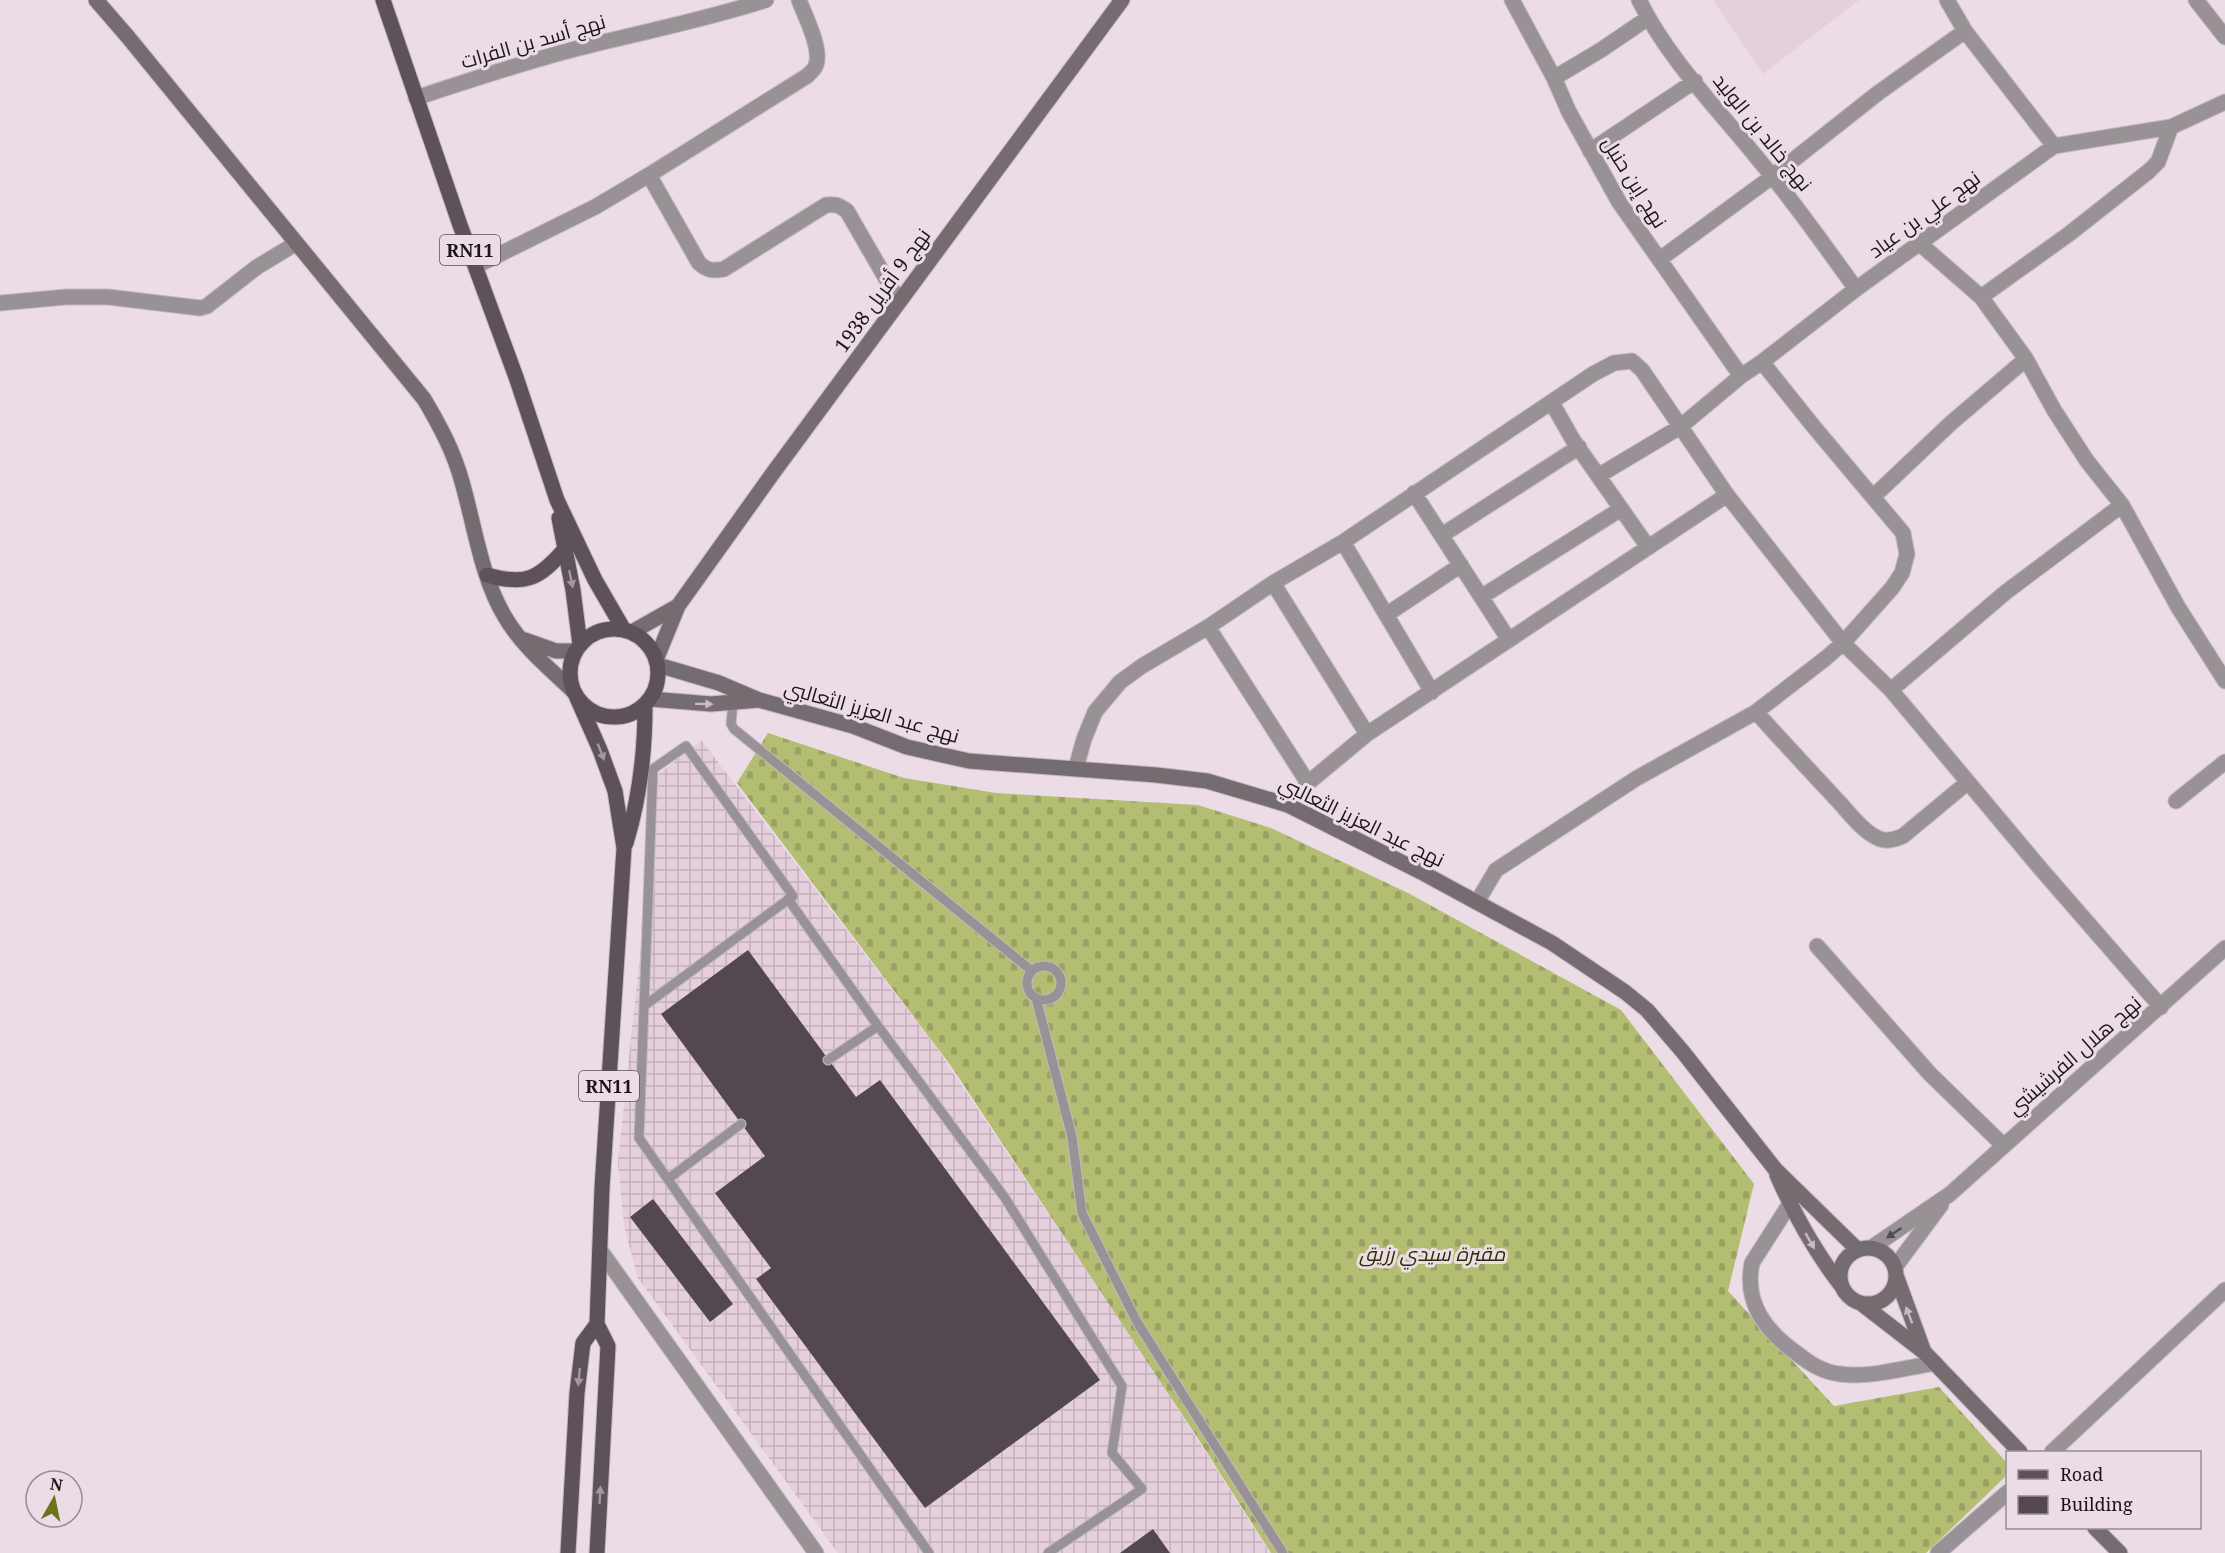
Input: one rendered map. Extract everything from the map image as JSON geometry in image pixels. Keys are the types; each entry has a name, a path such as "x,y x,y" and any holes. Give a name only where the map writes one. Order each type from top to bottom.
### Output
{"main road":[{"name":"RN11","path":"383,0 460,225 516,377 557,501 595,580 628,631 643,639 651,649 657,663 657,685 648,703 644,755 636,809 624,848"},
{"name":"RN11","path":"557,501 573,590 577,648 570,661 569,675 615,791 624,848 597,1324 608,1346 597,1553"},
{"path":"487,575 514,581 533,578 550,567 564,550"},
{"path":"577,648 596,632 610,629 628,631"},
{"path":"575,695 590,711 608,717 627,716 648,703"},
{"name":"RN11","path":"568,1553 577,1394 583,1343 597,1324"}],"street":[{"path":"96,0 424,399 451,450 462,481 487,575 499,606 517,636 575,695"},
{"name":"نهج أسد بن الفرات","path":"416,98 504,69 729,6 766,0"},
{"path":"476,266 551,230 649,175 813,70 817,64 815,43 799,0"},
{"name":"نهج 9 أفريل 1938","path":"678,606 899,301 1122,0"},
{"name":"نهج إبن حنبل","path":"1512,0 1619,202 1740,376"},
{"name":"نهج خالد بن الوليد","path":"1640,0 1648,18 1695,81 1773,176 1856,289"},
{"path":"1947,0 1965,31 2054,146"},
{"path":"2196,0 2225,37"},
{"path":"1554,78 1648,18"},
{"path":"1660,259 1773,176 1878,93 1965,31"},
{"path":"1590,151 1695,81"},
{"name":"نهج علي بن عياد","path":"1598,476 1680,426 1740,376 1762,362 1856,289 2054,146 2171,127 2225,102"},
{"path":"1982,297 2069,234 2149,171 2158,162 2171,127"},
{"path":"649,175 699,263 705,269 713,271 724,269 826,205 835,204 847,212 899,301"},
{"path":"1919,243 1982,297 2026,358 2054,410 2087,461 2122,505 2178,607 2225,681"},
{"path":"0,303 56,298 108,297 200,308 207,306 257,267 295,244"},
{"path":"1874,496 1951,423 2026,358"},
{"path":"1076,768 1095,712 1120,682 1274,583 1343,542 1552,403 1578,383 1603,368 1620,362 1632,361 1639,365 1727,495 1843,643 1891,690 2040,868 2161,1007"},
{"path":"1477,902 1496,870 1636,778 1756,712 1791,686 1843,643 1892,588 1902,573 1907,546 1903,533 1762,362"},
{"path":"1552,403 1598,476 1648,547"},
{"path":"1442,536 1579,447"},
{"path":"1414,493 1509,640"},
{"path":"1288,805 1308,783 1367,734 1727,495"},
{"path":"1891,690 2006,592 2122,505"},
{"path":"1481,597 1621,509"},
{"path":"1343,542 1432,692"},
{"path":"1386,615 1461,565"},
{"path":"1274,583 1367,734"},
{"path":"628,631 678,606"},
{"path":"678,606 657,663 719,682 759,700"},
{"path":"1208,627 1308,783"},
{"path":"517,636 556,651 577,648"},
{"path":"648,703 732,703 759,700"},
{"name":"نهج عبد العزيز الثعالبي","path":"759,700 853,726 917,750 969,761 1029,767 1076,768 1207,781 1288,805 1552,943 1625,992 1647,1010 1683,1052 1774,1169 1864,1249"},
{"path":"1756,712 1852,816 1880,839 1892,840 1903,836 1968,782"},
{"path":"2175,801 2225,762"},
{"path":"1817,946 1930,1074 2003,1144"},
{"name":"نهج هلال الفرشيشي","path":"1864,1249 1950,1194 2003,1144 2161,1007 2225,948"},
{"name":"نهج عبد العزيز الثعالبي","path":"1774,1169 1789,1204 1813,1247 1840,1284"},
{"name":"نهج هلال الفرشيشي","path":"1896,1272 1950,1194"},
{"path":"1789,1204 1750,1269 1749,1281 1752,1298 1767,1328 1813,1366 1838,1374 1858,1375 1929,1358"},
{"path":"1929,1358 1890,1258 1881,1251 1864,1249 1849,1256 1840,1272 1840,1284 1848,1297 1862,1304 1929,1358 2019,1451"},
{"path":"600,1250 816,1553"},
{"path":"1862,1304 1874,1304 1885,1299 1893,1290 1896,1272"},
{"path":"2053,1451 2225,1290"},
{"path":"1938,1553 2006,1493"},
{"path":"2097,1529 2120,1553"}],"lane":[{"path":"732,703 731,724 734,729 1032,971"},
{"path":"644,1006 793,896 686,746 653,769 644,1006 639,1138 929,1553"},
{"path":"788,899 1005,1198 1122,1386 1112,1453 1142,1490 1048,1553"},
{"path":"1036,998 1042,1000 1055,997 1060,991 1061,978 1058,972 1046,966 1039,966 1032,971 1027,981 1027,988 1036,998 1072,1137 1082,1213 1137,1322 1283,1553"},
{"path":"828,1060 878,1026"},
{"path":"668,1179 741,1124"}],"shaded area":[{"path":"1713,0 1859,0 1763,74"},
{"path":"701,740 936,1047 1147,1361 1270,1553 838,1553 638,1278 624,1226 618,1162 659,774"}],"green space":[{"name":"مقبرة سيدي رزيق","path":"768,733 904,778 996,793 1198,805 1271,828 1408,893 1621,1010 1754,1184 1728,1291 1834,1406 1939,1387 2006,1462 2006,1476 1926,1553 1271,1553 1197,1437 951,1066 737,783"}],"building":[{"path":"748,950 856,1097 880,1080 1100,1380 925,1508 756,1279 771,1268 715,1193 765,1156 661,1014"},
{"path":"653,1199 733,1304 710,1322 630,1217"},
{"path":"1153,1529 1170,1553 1120,1553"}]}
